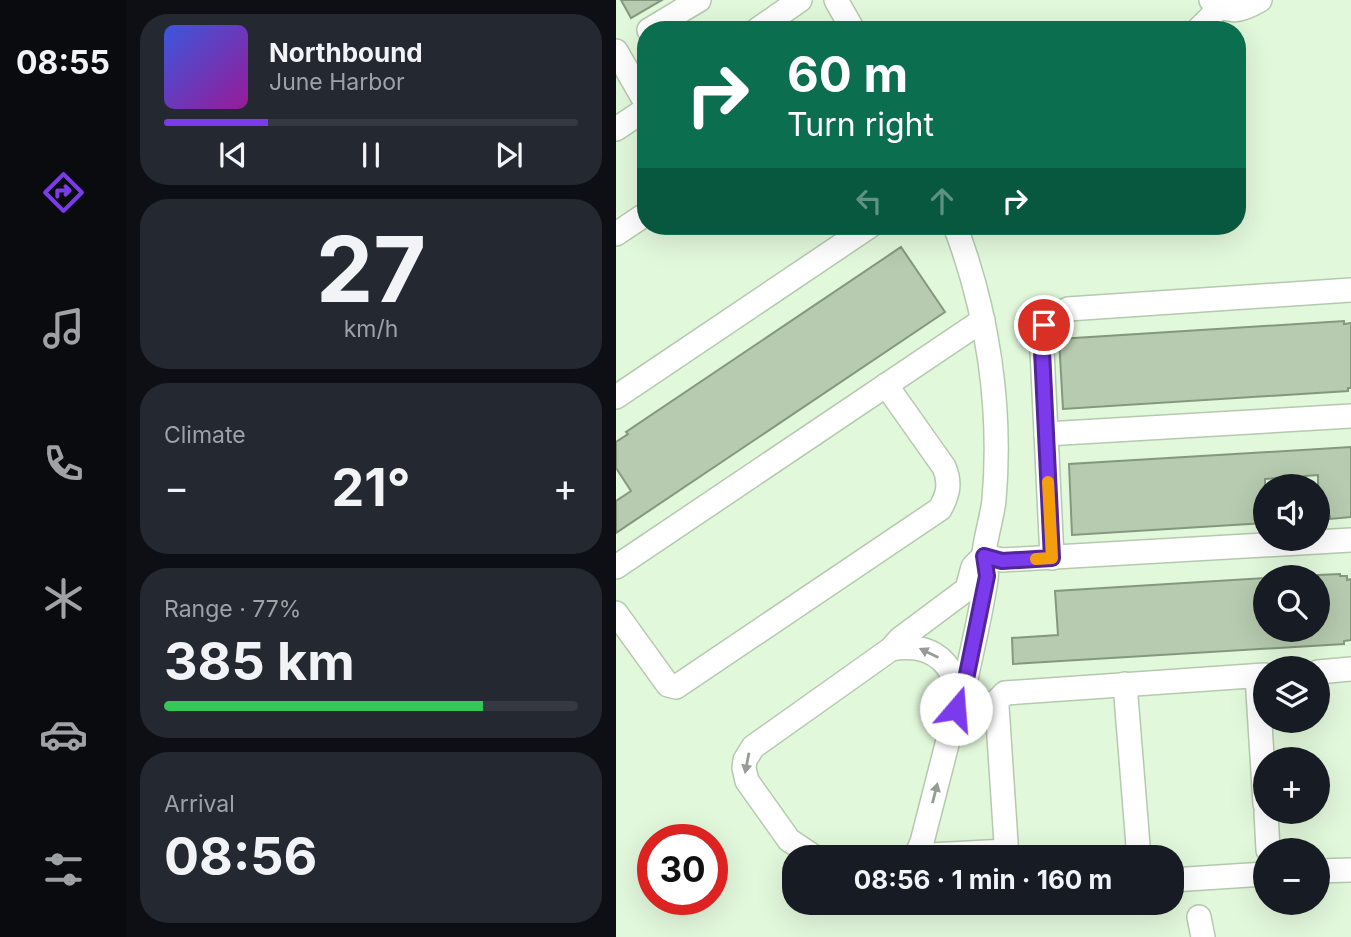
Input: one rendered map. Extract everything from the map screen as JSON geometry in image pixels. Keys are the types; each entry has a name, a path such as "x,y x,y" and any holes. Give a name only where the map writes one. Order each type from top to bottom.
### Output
{"street":[{"path":"664,21 699,0"},
{"path":"770,21 800,0"},
{"path":"836,0 848,21"},
{"path":"1207,21 1215,3 1237,10 1260,0"},
{"path":"637,37 616,50 637,89"},
{"path":"616,130 637,113"},
{"path":"616,234 637,220"},
{"path":"616,397 857,235"},
{"path":"957,695 965,684 987,576 984,556 994,502 996,431 983,320 958,235"},
{"path":"1052,558 1041,330 1048,320 1068,309 1351,290"},
{"path":"616,567 983,320"},
{"path":"616,613 667,685 676,687 940,509 948,491 944,467 886,385"},
{"path":"1046,434 1351,416"},
{"path":"984,556 1002,561 1351,540"},
{"path":"796,845 789,840 747,781 745,760 753,747 891,649 900,639 967,589 973,567 984,556"},
{"path":"891,649 904,646 929,651 949,668 955,681 956,709 919,845"},
{"path":"1330,671 1351,670"},
{"path":"1005,845 997,706 1000,697 1011,692 1253,676"},
{"path":"1125,684 1138,845"},
{"path":"1330,871 1351,870"},
{"path":"1184,879 1253,875"}],"building":[{"path":"621,0 662,0 631,18"},
{"path":"901,247 945,312 616,533 616,501 631,491 616,468 616,442 628,434 626,432"},
{"path":"1344,321 1344,324 1351,323 1351,388 1348,388 1348,391 1063,409 1059,339"},
{"path":"1351,447 1351,517 1330,519 1330,474 1253,474 1253,524 1072,535 1069,464"},
{"path":"1330,574 1340,574 1347,576 1347,580 1351,579 1351,640 1344,641 1344,644 1013,664 1012,638 1058,635 1055,591 1253,579 1253,642 1330,642"}],"slow traffic":[{"path":"1036,559 1052,558 1048,482"}],"route":[{"path":"956,709 957,695 965,684 987,576 984,556 1002,561 1052,558 1041,330 1044,325"}]}
